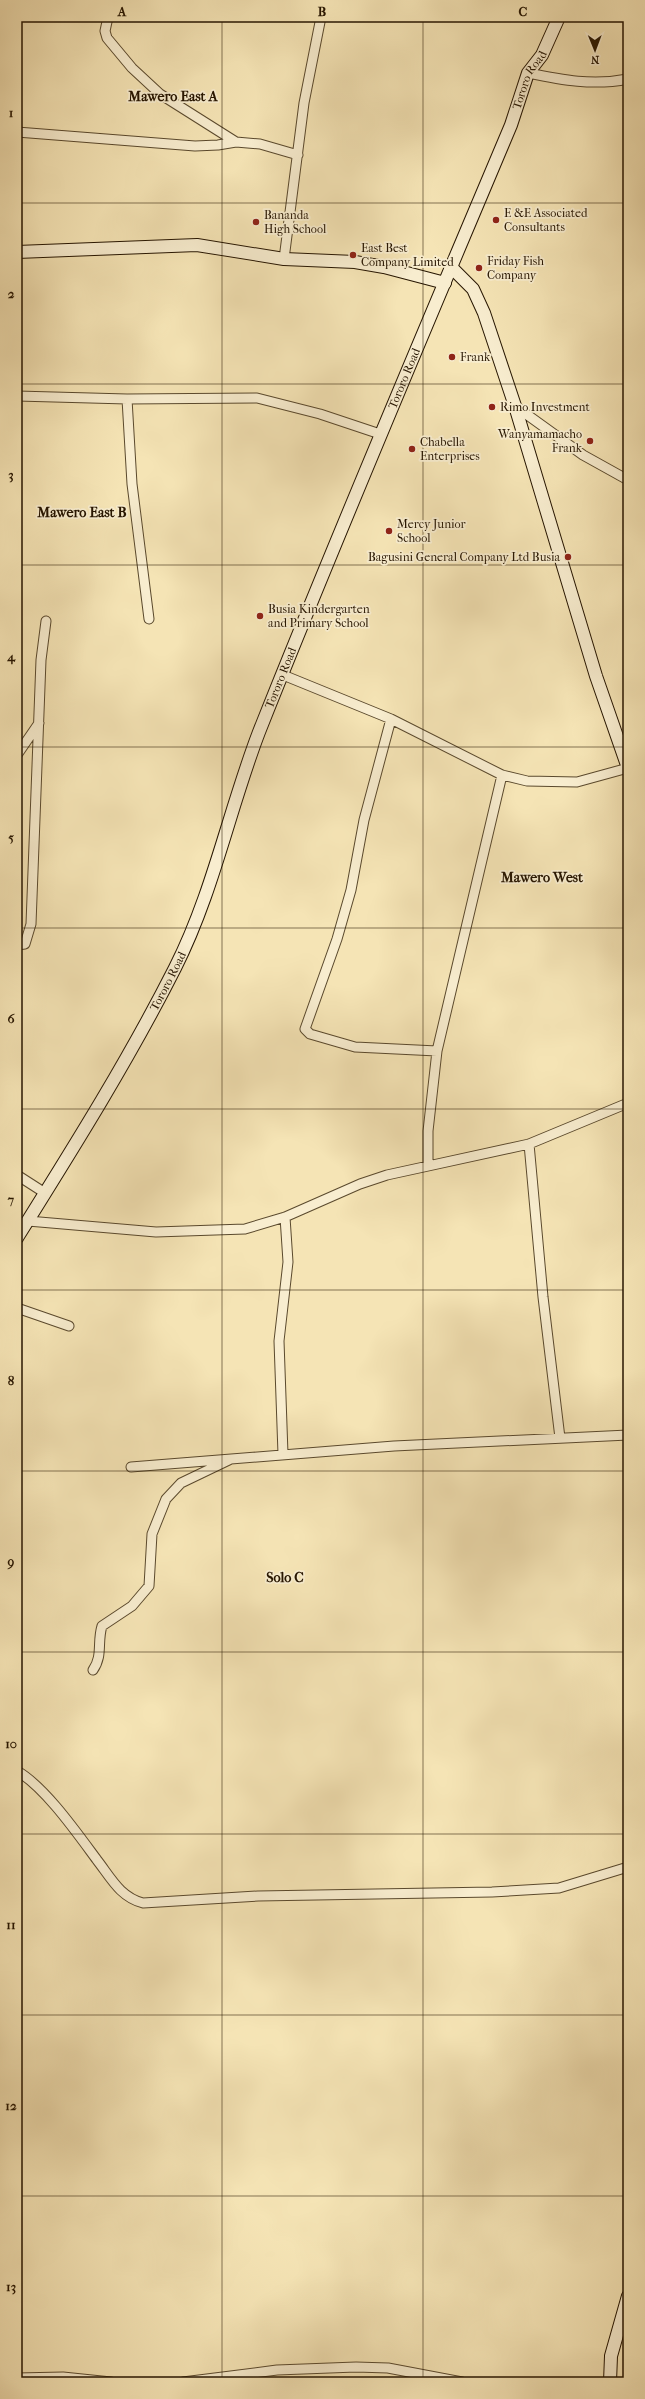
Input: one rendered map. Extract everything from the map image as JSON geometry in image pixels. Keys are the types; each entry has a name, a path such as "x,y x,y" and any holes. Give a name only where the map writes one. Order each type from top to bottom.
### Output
{"main road":[{"name":"Tororo Road","path":"17,1238 149,1017 188,941 213,877 251,753 380,434 511,125 528,73 542,55 559,17"},
{"path":"17,252 178,245 212,247 284,259 362,264 384,267 445,283"},
{"path":"451,267 468,281 478,298 515,406 596,676 628,768"},
{"path":"610,2382 610,2356 628,2296"}],"street":[{"path":"108,17 105,32 107,38 132,68 160,94 236,142"},
{"path":"284,259 304,103 321,17"},
{"path":"528,73 568,82 600,83 628,79"},
{"path":"17,132 195,146 218,145 236,142 260,144 298,155"},
{"path":"17,396 127,399 257,398 320,414 380,434"},
{"path":"127,399 132,484 149,619"},
{"path":"515,406 583,455 628,480"},
{"path":"17,945 25,944 31,924 41,660 46,621"},
{"path":"283,675 391,719 502,775 528,781 577,782 628,768"},
{"path":"391,719 364,820 351,890 337,939 308,1018 306,1029 310,1034 355,1047 437,1051"},
{"path":"17,755 39,723"},
{"path":"428,1164 428,1131 437,1051 502,775"},
{"path":"28,1221 131,1230 237,1230 285,1217 360,1184 428,1164 529,1144 628,1103"},
{"path":"529,1144 543,1297 560,1438"},
{"path":"17,1175 44,1193"},
{"path":"283,1454 279,1341 288,1262 285,1217"},
{"path":"17,1308 69,1326"},
{"path":"131,1467 236,1457 387,1446 628,1435"},
{"path":"93,1670 100,1655 99,1638 102,1626 132,1606 149,1586 152,1534 166,1499 181,1483 236,1457"},
{"path":"17,1771 34,1783 99,1862 112,1883 132,1900 143,1903 258,1896 492,1892 558,1888 583,1882 628,1867"},
{"path":"183,2382 277,2370 356,2367 388,2368 462,2382"},
{"path":"17,2378 63,2377 111,2382"}],"place":[{"name":"E &E Associated Consultants","path":"496,220"},
{"name":"Bananda High School","path":"256,222"},
{"name":"East Best Company Limited","path":"353,255"},
{"name":"Friday Fish Company","path":"479,268"},
{"name":"Frank","path":"452,357"},
{"name":"Rimo Investment","path":"492,407"},
{"name":"Wanyamamacho Frank","path":"590,441"},
{"name":"Chabella Enterprises","path":"412,449"},
{"name":"Mercy Junior School","path":"389,531"},
{"name":"Bagusini General Company Ltd Busia","path":"568,557"},
{"name":"Busia Kindergarten and Primary School","path":"260,616"}],"district":[{"name":"Mawero East A","path":"173,96"},
{"name":"Mawero East B","path":"82,512"},
{"name":"Mawero West","path":"542,877"},
{"name":"Solo C","path":"285,1577"}]}
